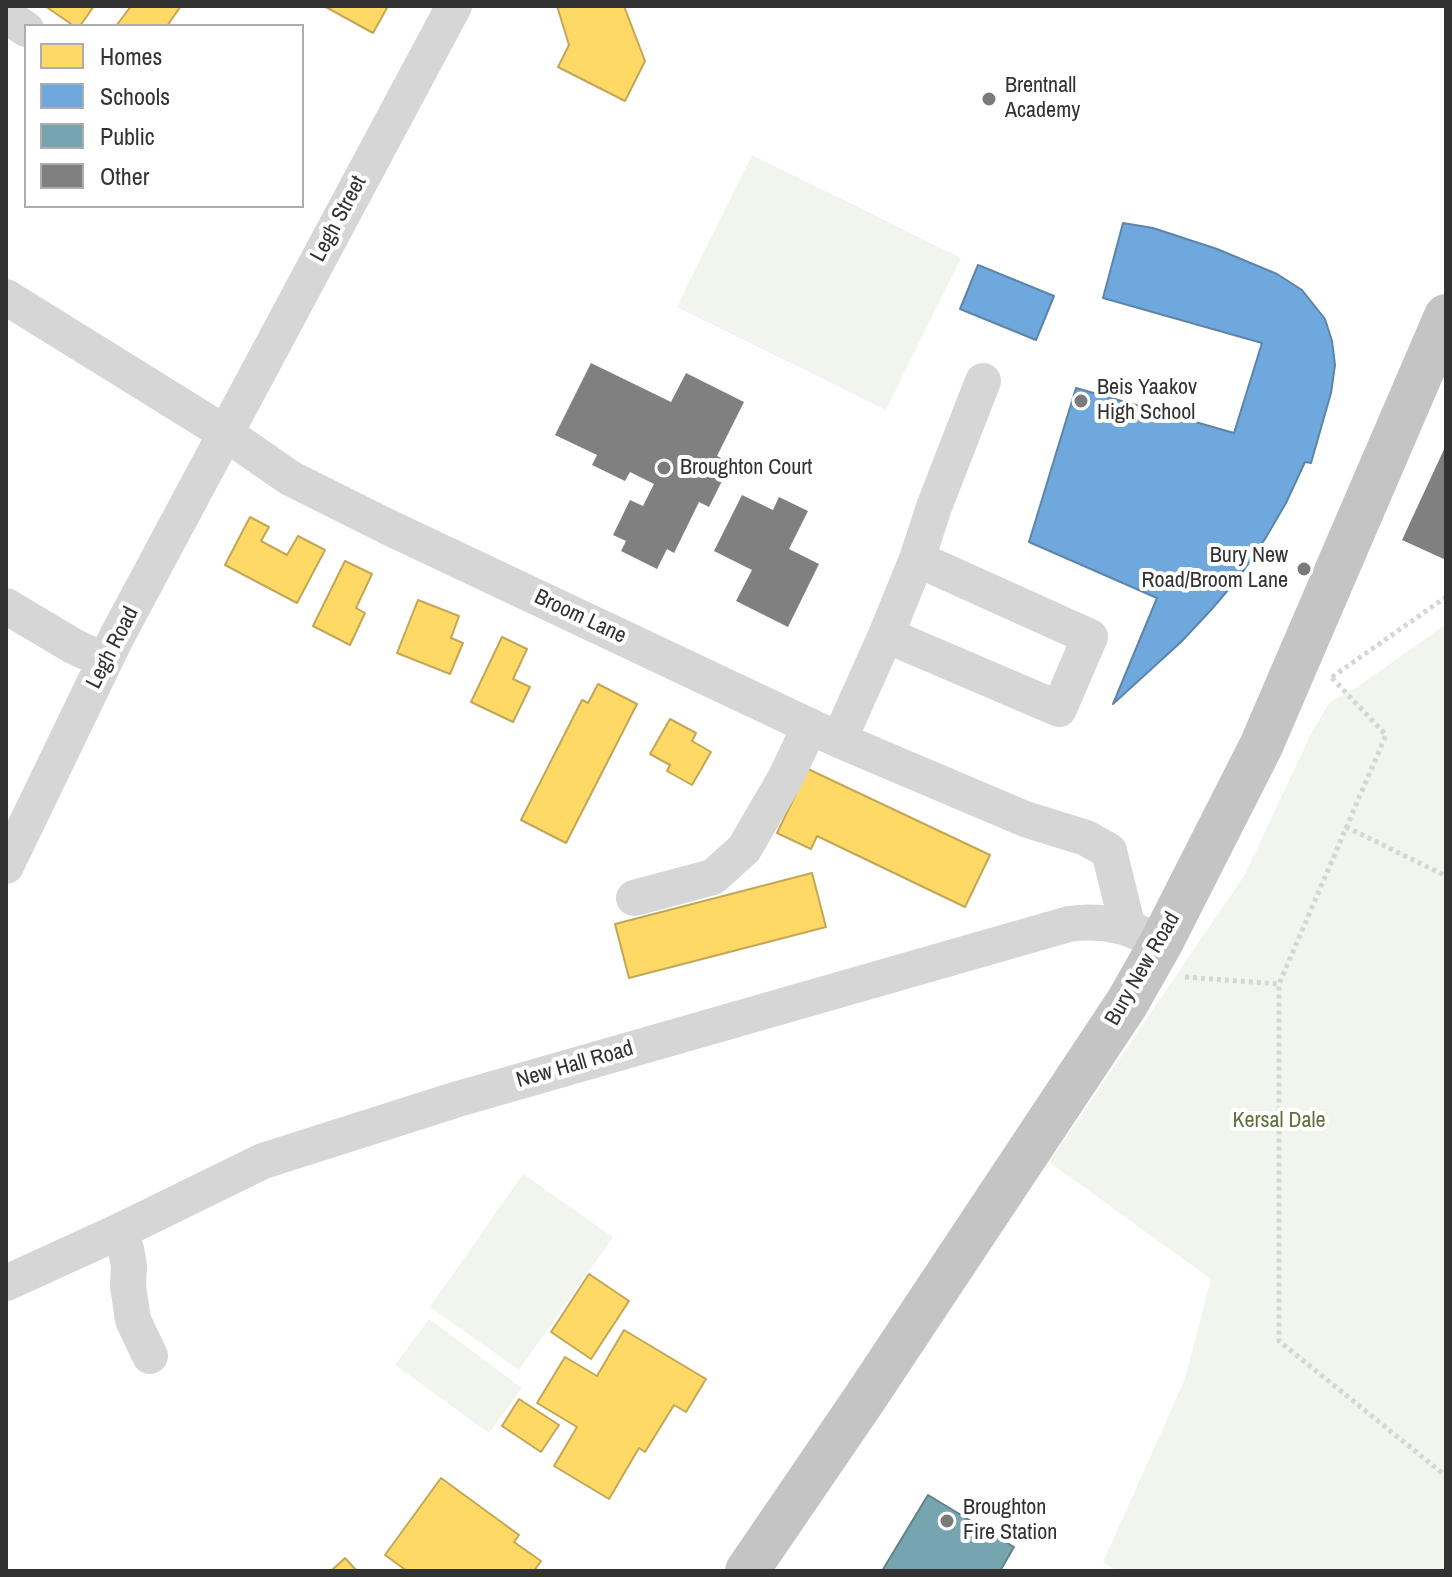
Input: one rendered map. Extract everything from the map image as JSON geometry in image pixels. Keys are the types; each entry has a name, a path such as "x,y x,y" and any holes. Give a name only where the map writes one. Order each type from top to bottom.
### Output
{"highway":[{"name":"Bury New Road","path":"747,1571 1127,1003 1145,947 1261,746 1312,675 1446,316"}],"street":[{"name":"Legh Street","path":"225,433 454,6"},
{"path":"6,16 24,28"},
{"name":"Broom Lane","path":"6,297 225,433 290,478 824,733 1025,819 1086,838 1109,851 1145,947"},
{"path":"634,898 713,877 744,849 786,777 824,733 886,635 983,381"},
{"name":"Legh Road","path":"6,866 105,661 225,433"},
{"path":"886,635 1059,709 1090,637 917,559"},
{"path":"6,606 62,640 105,661"},
{"name":"New Hall Road","path":"6,1283 263,1161 458,1099 1069,924 1091,921 1145,947"},
{"path":"118,1232 129,1266 128,1286 133,1320 150,1356"}],"path":[{"path":"1446,597 1312,675 1386,735 1279,984 1279,1341 1446,1476"},
{"path":"1346,827 1446,876"},
{"path":"1145,947 1164,976 1279,984"}],"green space":[{"path":"752,155 961,258 886,410 677,307"},
{"name":"Kersal Dale","path":"1446,624 1446,1571 1117,1571 1103,1562 1185,1379 1211,1279 1049,1162 1244,876 1311,734 1329,703 1360,685"},
{"path":"523,1174 613,1237 519,1370 430,1307"},
{"path":"429,1319 522,1388 489,1433 395,1365"}],"building: Homes":[{"path":"45,6 94,6 81,24 71,24"},
{"path":"131,6 181,6 168,24 118,24"},
{"path":"324,6 388,6 373,33"},
{"path":"557,6 624,6 645,61 625,101 558,67 569,45"},
{"path":"250,517 269,527 261,541 287,555 298,536 325,550 297,603 225,565"},
{"path":"345,561 372,574 356,608 365,613 350,645 313,626"},
{"path":"418,600 459,616 451,638 463,643 450,674 397,653"},
{"path":"502,637 527,649 513,679 530,687 513,722 471,702"},
{"path":"598,684 637,704 566,843 521,820 582,700 588,703"},
{"path":"670,719 696,733 692,741 711,752 692,785 667,771 670,765 650,754"},
{"path":"808,769 990,855 965,907 817,836 811,849 777,833"},
{"path":"812,873 826,927 629,978 615,924"},
{"path":"589,1274 629,1301 591,1359 551,1332"},
{"path":"624,1330 706,1379 686,1412 674,1405 645,1452 639,1448 609,1499 554,1466 577,1427 537,1403 565,1357 597,1376"},
{"path":"519,1399 559,1425 541,1452 502,1426"},
{"path":"441,1478 519,1535 514,1542 541,1561 534,1571 407,1571 385,1555"},
{"path":"345,1558 357,1571 331,1571"}],"building: Schools":[{"path":"1123,223 1153,228 1217,249 1277,274 1302,290 1325,319 1335,365 1331,393 1311,463 1305,462 1265,539 1240,576 1211,610 1113,704 1157,598 1029,542 1076,388 1234,433 1262,343 1103,298"},
{"path":"978,265 1054,296 1036,340 960,309"}],"building: Public":[{"path":"928,1495 1014,1547 1000,1571 882,1571"}],"building: Other":[{"name":"Broughton Court","path":"591,363 671,402 686,373 744,402 717,456 731,463 709,507 699,502 674,553 667,549 657,569 621,551 626,541 613,535 630,500 643,506 654,484 630,472 625,481 592,465 597,455 555,435"},
{"path":"1446,445 1446,560 1402,540"},
{"path":"742,495 773,510 779,497 808,511 789,549 819,564 788,627 736,601 752,570 714,551"}],"place":[{"name":"Brentnall Academy","path":"989,99"},
{"name":"Beis Yaakov High School","path":"1081,401"},
{"name":"Broughton Court","path":"664,468"},
{"name":"Bury New Road/Broom Lane","path":"1304,569"},
{"name":"Broughton Fire Station","path":"947,1521"}]}
